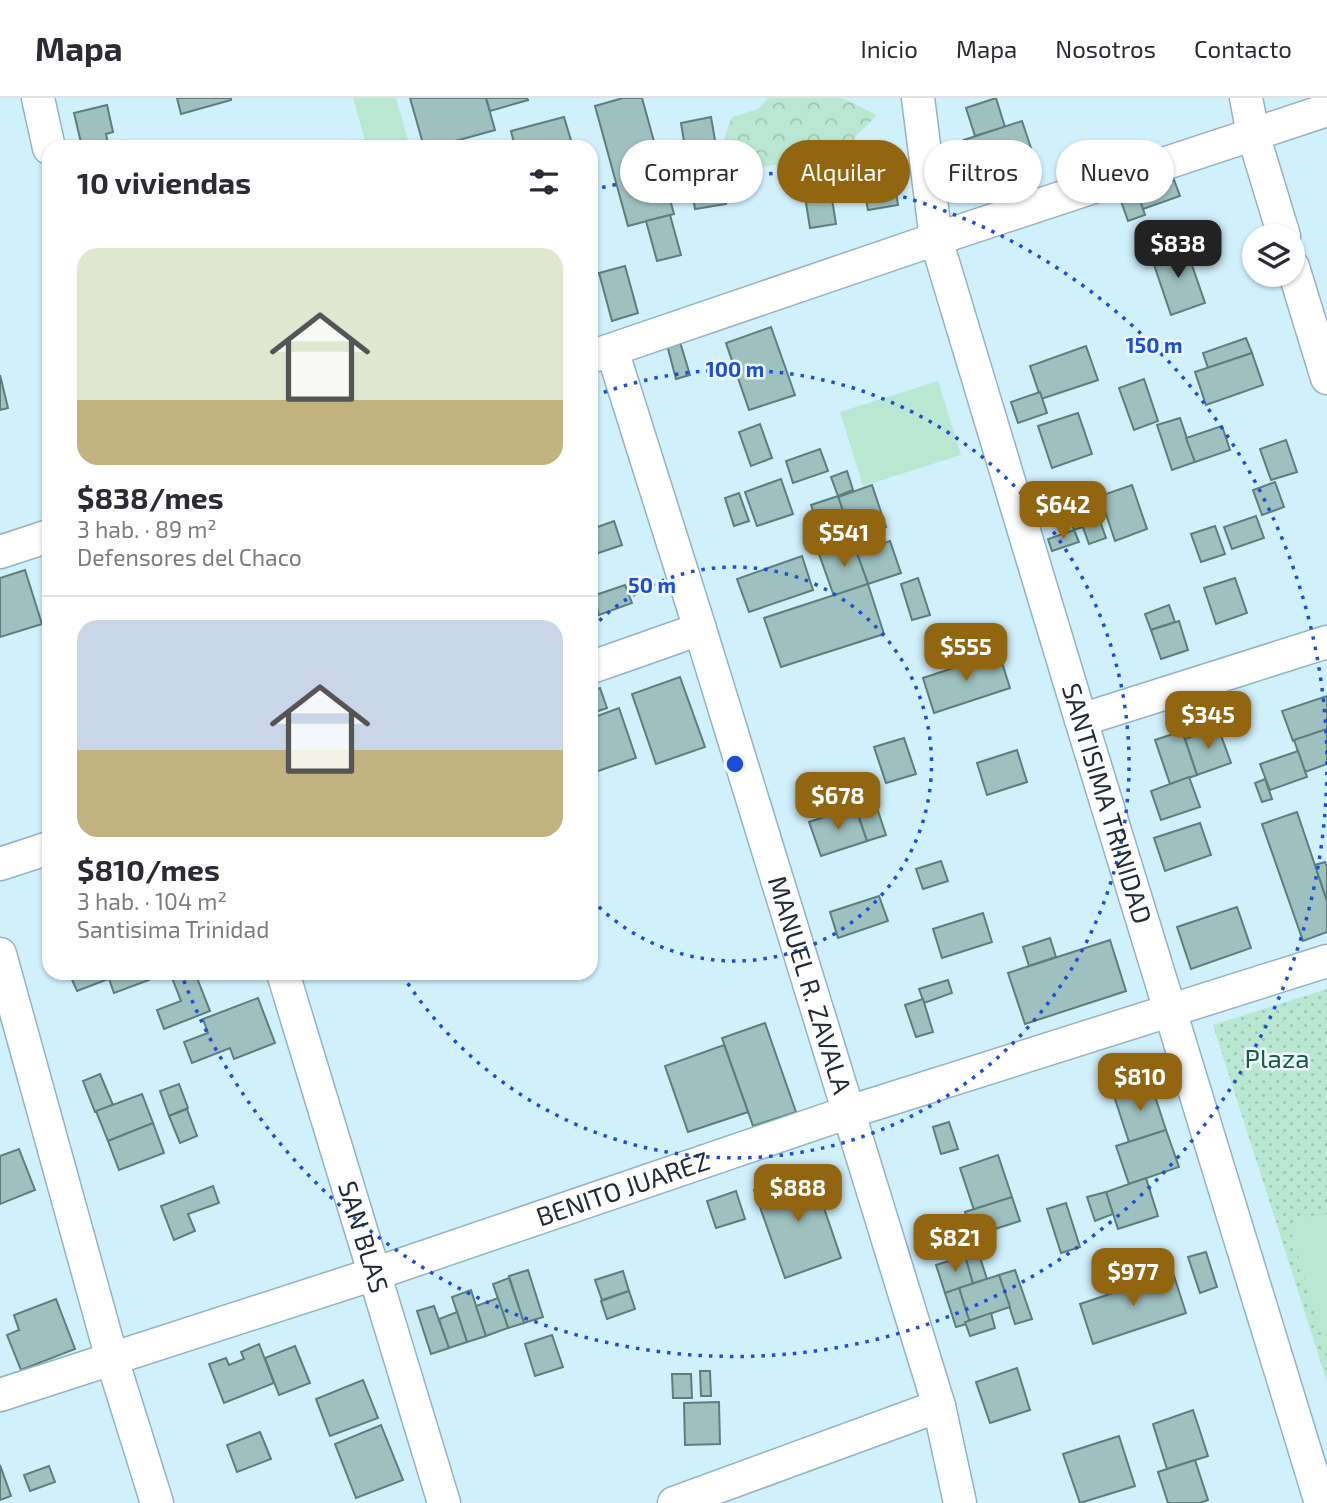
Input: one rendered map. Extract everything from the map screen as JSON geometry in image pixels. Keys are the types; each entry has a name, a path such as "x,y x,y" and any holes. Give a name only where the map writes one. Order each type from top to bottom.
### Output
{"street":[{"path":"38,98 47,140"},
{"name":"SANTISIMA TRINIDAD","path":"918,98 936,239 1170,1010 1321,1488"},
{"path":"1247,98 1253,134 1280,224"},
{"path":"602,354 936,239 1327,110"},
{"path":"1299,287 1327,378"},
{"name":"MANUEL R. ZAVALA","path":"602,354 700,629 939,1406 960,1503"},
{"path":"0,552 42,538"},
{"path":"598,665 700,629"},
{"path":"1081,720 1327,642"},
{"path":"0,864 42,850"},
{"path":"0,954 113,1359 157,1503"},
{"name":"BENITO JUAREZ","path":"0,1395 374,1274 849,1112 1327,961"},
{"name":"SAN BLAS","path":"286,980 444,1503"},
{"path":"674,1503 939,1406"}],"green space":[{"path":"353,98 396,98 408,140 365,140"},
{"path":"768,98 839,98 877,115 854,140 777,140 777,166 763,167 763,140 724,140 732,117 758,109"},
{"path":"938,381 961,455 863,486 840,412"},
{"name":"Plaza","path":"1327,989 1327,1382 1213,1025"},
{"path":"1327,1214 1327,1342 1324,1343 1289,1225"}],"building":[{"path":"177,98 231,98 231,100 181,114"},
{"path":"410,98 486,98 495,130 459,140 422,140"},
{"path":"486,98 527,98 528,100 490,111"},
{"path":"623,98 642,98 654,140 620,140 620,197 595,106"},
{"path":"996,98 1005,127 975,136 966,108"},
{"path":"107,105 113,132 106,134 107,140 80,140 74,113"},
{"path":"564,117 571,140 513,140 511,131"},
{"path":"711,117 715,140 684,140 681,123"},
{"path":"1022,121 1028,140 964,140"},
{"path":"1174,180 1180,196 1174,198"},
{"path":"622,203 671,203 674,214 628,226"},
{"path":"694,203 726,203 726,204 695,209"},
{"path":"806,203 833,203 836,224 810,228"},
{"path":"867,203 898,203 898,205 868,210"},
{"path":"1122,203 1141,203 1145,215 1128,221"},
{"path":"1141,203 1160,203 1143,209"},
{"path":"670,215 681,255 657,261 646,221"},
{"path":"1185,245 1205,303 1171,315 1151,256"},
{"path":"625,266 638,313 612,321 599,273"},
{"path":"771,327 795,395 749,410 726,343"},
{"path":"1246,338 1252,353 1208,368 1203,353"},
{"path":"680,342 690,375 676,379 667,345"},
{"path":"1086,346 1098,380 1041,399 1030,366"},
{"path":"1252,353 1263,385 1206,405 1195,372"},
{"path":"0,375 8,408 0,410"},
{"path":"1144,379 1158,421 1134,430 1119,388"},
{"path":"1040,392 1047,413 1018,423 1011,402"},
{"path":"1078,413 1092,454 1052,468 1038,426"},
{"path":"1180,418 1195,462 1172,470 1157,425"},
{"path":"760,424 772,458 751,466 739,432"},
{"path":"1222,426 1230,450 1195,462 1186,438"},
{"path":"1286,440 1297,472 1271,480 1260,449"},
{"path":"820,449 828,471 793,483 786,461"},
{"path":"847,471 853,490 838,496 831,477"},
{"path":"781,479 793,514 757,526 745,492"},
{"path":"1275,482 1284,507 1262,515 1253,490"},
{"path":"872,485 886,527 852,538 838,497"},
{"path":"1132,485 1147,529 1115,541 1100,496"},
{"path":"739,493 749,521 734,526 725,498"},
{"path":"1090,494 1106,538 1089,544 1073,500"},
{"path":"838,496 852,538 826,547 811,505"},
{"path":"1076,508 1083,527 1074,530 1068,511"},
{"path":"1256,516 1264,538 1232,549 1224,527"},
{"path":"614,521 622,545 598,553 598,527"},
{"path":"1215,526 1225,554 1201,562 1191,534"},
{"path":"1074,530 1079,542 1052,551 1048,539"},
{"path":"890,541 901,573 868,584 856,552"},
{"path":"853,542 868,584 834,596 819,554"},
{"path":"802,556 813,590 749,612 737,579"},
{"path":"25,570 42,624 0,637 0,578"},
{"path":"918,578 930,615 912,620 901,584"},
{"path":"1235,578 1247,613 1216,624 1204,588"},
{"path":"868,584 884,634 781,667 764,618"},
{"path":"625,585 632,603 599,615 598,594"},
{"path":"1169,605 1175,622 1151,630 1145,614"},
{"path":"1179,621 1188,650 1161,659 1151,630"},
{"path":"999,653 1010,688 934,713 923,678"},
{"path":"680,677 705,747 656,764 632,694"},
{"path":"600,688 607,708 598,711"},
{"path":"1327,696 1327,729 1293,741 1282,711"},
{"path":"619,708 636,758 598,771 598,716"},
{"path":"1218,727 1231,763 1197,775 1185,739"},
{"path":"1327,729 1327,764 1305,772 1294,740"},
{"path":"1182,731 1197,775 1170,784 1155,740"},
{"path":"904,738 916,774 886,783 874,747"},
{"path":"1017,750 1027,782 987,795 977,763"},
{"path":"1298,751 1307,777 1270,790 1260,764"},
{"path":"1189,777 1200,807 1161,820 1151,791"},
{"path":"1265,779 1272,799 1262,802 1255,783"},
{"path":"874,799 886,835 867,841 855,805"},
{"path":"855,807 867,841 821,856 809,822"},
{"path":"1297,812 1327,901 1327,932 1303,941 1262,824"},
{"path":"1200,823 1211,855 1165,871 1154,838"},
{"path":"941,861 948,881 923,889 916,869"},
{"path":"1325,862 1327,867 1327,901 1315,865"},
{"path":"879,896 888,921 838,938 830,912"},
{"path":"1237,907 1251,948 1191,969 1177,927"},
{"path":"983,913 992,942 942,958 933,929"},
{"path":"1050,938 1056,957 1029,966 1023,947"},
{"path":"1110,940 1126,991 1025,1024 1008,973"},
{"path":"72,980 106,980 77,991"},
{"path":"109,980 149,980 114,993"},
{"path":"173,980 198,980 210,1011 164,1029 157,1010 181,1001"},
{"path":"948,980 952,993 924,1003 919,989"},
{"path":"258,998 275,1043 234,1059 230,1048 192,1063 184,1042 208,1033 203,1019"},
{"path":"923,999 933,1032 916,1037 905,1005"},
{"path":"765,1023 796,1112 753,1126 722,1038"},
{"path":"724,1045 748,1112 688,1132 665,1066"},
{"path":"100,1074 113,1105 95,1112 83,1081"},
{"path":"179,1084 188,1108 169,1116 160,1091"},
{"path":"1151,1084 1166,1130 1129,1142 1114,1096"},
{"path":"142,1094 153,1123 108,1141 96,1111"},
{"path":"187,1109 197,1136 180,1143 169,1116"},
{"path":"949,1122 958,1149 941,1154 933,1127"},
{"path":"153,1123 164,1153 119,1170 108,1141"},
{"path":"1166,1130 1179,1167 1129,1184 1116,1146"},
{"path":"19,1149 35,1190 0,1204 0,1156"},
{"path":"998,1155 1012,1197 974,1210 960,1168"},
{"path":"811,1170 841,1258 785,1278 754,1190"},
{"path":"1146,1178 1158,1216 1118,1229 1106,1192"},
{"path":"213,1186 219,1203 188,1214 195,1231 174,1240 161,1206"},
{"path":"736,1191 745,1219 716,1228 707,1201"},
{"path":"1106,1192 1113,1214 1095,1221 1087,1197"},
{"path":"1012,1197 1020,1221 973,1236 965,1212"},
{"path":"1066,1203 1080,1247 1061,1253 1047,1209"},
{"path":"973,1236 987,1279 973,1284 960,1240"},
{"path":"1206,1252 1217,1287 1200,1293 1188,1257"},
{"path":"965,1256 973,1284 945,1293 936,1265"},
{"path":"528,1270 543,1317 524,1323 509,1276"},
{"path":"1015,1270 1032,1319 1015,1324 999,1275"},
{"path":"623,1271 629,1291 602,1300 595,1280"},
{"path":"1173,1273 1186,1313 1093,1344 1080,1304"},
{"path":"999,1275 1010,1307 969,1321 959,1288"},
{"path":"509,1278 524,1323 508,1328 493,1284"},
{"path":"959,1288 970,1323 956,1327 945,1293"},
{"path":"471,1290 486,1336 467,1342 452,1297"},
{"path":"629,1291 635,1309 607,1319 601,1301"},
{"path":"498,1298 508,1328 486,1336 476,1306"},
{"path":"56,1299 75,1349 21,1370 7,1335 19,1330 14,1315"},
{"path":"434,1306 449,1348 431,1354 417,1311"},
{"path":"457,1312 467,1342 449,1348 439,1319"},
{"path":"991,1313 995,1328 970,1336 965,1322"},
{"path":"552,1335 563,1367 535,1376 525,1344"},
{"path":"259,1344 274,1383 224,1403 209,1364 226,1358 229,1365 244,1359 241,1352"},
{"path":"295,1346 310,1383 279,1395 265,1358"},
{"path":"1017,1368 1030,1410 990,1423 976,1382"},
{"path":"700,1371 710,1371 711,1396 701,1396"},
{"path":"672,1374 691,1374 692,1398 673,1398"},
{"path":"363,1380 378,1418 330,1436 316,1399"},
{"path":"719,1402 720,1444 685,1445 684,1403"},
{"path":"1193,1410 1208,1456 1167,1469 1153,1424"},
{"path":"381,1425 403,1480 356,1498 335,1444"},
{"path":"260,1432 271,1459 237,1472 227,1445"},
{"path":"1119,1436 1135,1486 1080,1503 1063,1454"},
{"path":"1195,1460 1208,1500 1200,1503 1168,1503 1158,1472"},
{"path":"0,1465 11,1496 0,1500"},
{"path":"49,1466 55,1482 30,1491 24,1475"}]}
